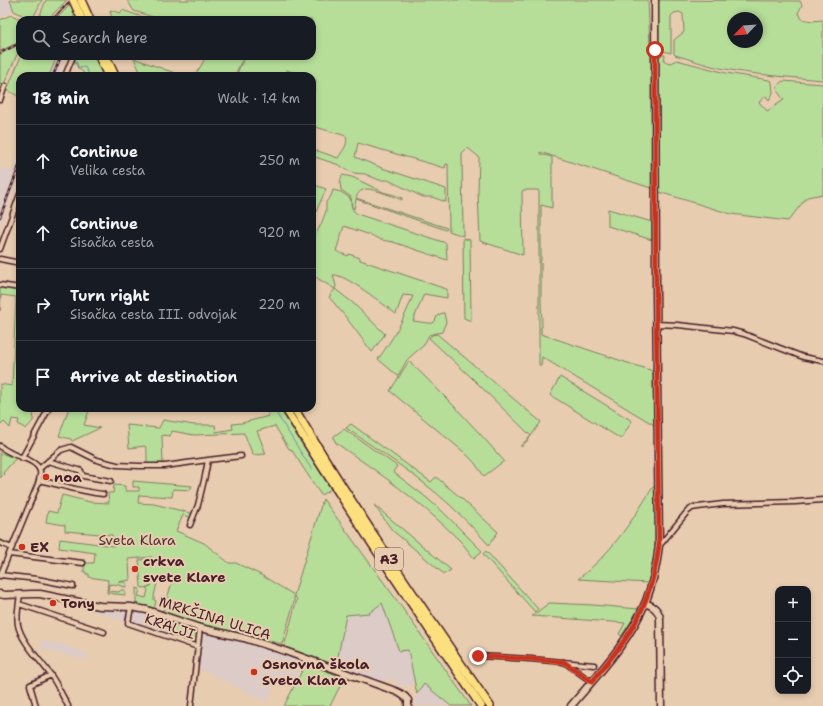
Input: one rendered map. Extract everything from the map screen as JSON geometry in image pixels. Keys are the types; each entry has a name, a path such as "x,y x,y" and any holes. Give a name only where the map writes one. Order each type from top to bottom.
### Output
{"highway":[{"path":"73,0 80,16"},
{"path":"81,0 88,16"},
{"path":"101,60 106,72"},
{"path":"108,60 113,72"},
{"name":"A3","path":"288,412 356,521 481,706"},
{"name":"A3","path":"296,412 366,524 490,706"}],"main road":[{"path":"571,706 592,682 626,638 645,603 653,578 659,545 656,324 655,0"},
{"name":"MRKŠINA ULICA","path":"0,594 40,594 100,606 131,607 159,613 200,628 244,638 282,650 399,692 407,697 408,706"},
{"path":"645,603 656,609 660,618 661,706"}],"street":[{"path":"67,72 71,60"},
{"path":"0,100 6,86"},
{"path":"0,249 16,205"},
{"path":"0,259 16,262"},
{"path":"0,285 16,287"},
{"path":"656,324 733,331 803,357 823,361"},
{"path":"22,458 47,412"},
{"path":"0,446 10,453 37,465 40,476 0,576 31,578 73,586"},
{"path":"39,469 61,450 71,446 97,460 139,466 164,466 241,456"},
{"path":"190,525 198,505 208,460"},
{"path":"48,461 79,470 81,471 82,476 112,481"},
{"path":"39,480 93,493 104,494"},
{"path":"659,545 692,508 723,504 823,500"},
{"path":"0,543 12,548"},
{"path":"9,554 83,563"},
{"path":"20,594 17,617 18,626 68,706"},
{"path":"19,604 104,632"},
{"name":"KRALJI","path":"131,607 128,623 198,647"},
{"name":"KRALJI","path":"190,706 200,628"},
{"path":"478,656 594,665"},
{"path":"564,662 592,682"},
{"path":"36,706 30,685 50,675"}],"shaded area":[{"path":"0,0 10,0 14,11 0,17"},
{"path":"55,60 64,60 59,72 51,72"},
{"path":"16,163 16,185 0,227 0,168 13,171"},
{"path":"382,603 399,651 408,649 415,684 397,687 395,679 374,681 336,667 346,615 369,613"},
{"path":"95,607 129,608 174,620 168,635 95,612 93,611"},
{"name":"Osnovna škola Sveta Klara","path":"201,632 241,641 297,658 304,662 293,684 279,678 266,702 197,667"},
{"path":"42,640 61,644 88,654 87,660 41,649"},
{"path":"424,684 451,706 413,706 417,694"}],"green space":[{"path":"10,0 42,0 34,16 24,16 14,11"},
{"path":"46,0 67,0 51,16 40,16"},
{"path":"73,0 81,0 74,16 59,16"},
{"path":"127,0 648,0 650,46 648,51 651,55 651,188 540,152 540,154 552,157 552,208 541,205 541,261 539,261 538,190 523,190 522,192 523,255 480,241 478,192 479,157 467,148 462,153 463,236 449,231 448,164 446,164 445,168 358,143 355,157 382,168 446,189 446,202 432,197 423,197 388,180 379,180 365,174 353,173 339,165 316,157 316,150 338,158 345,148 347,139 346,136 316,127 316,72 292,72 287,70 287,72 238,72 244,60 316,60 316,16 150,16 134,11"},
{"path":"658,0 800,1 802,5 798,13 802,19 812,21 823,20 823,80 771,76 720,68 675,55 674,40 684,32 683,14 679,12 674,13 671,16 671,53 660,50"},
{"path":"110,10 121,13 122,10 139,16 112,16"},
{"path":"11,15 16,17 16,44 0,51 0,20"},
{"path":"16,46 16,57 0,93 0,54"},
{"path":"665,55 664,61 670,63 677,60 726,73 769,80 772,82 773,93 769,100 766,96 759,102 767,111 784,100 777,88 783,81 823,84 823,194 807,197 788,221 731,214 659,192 659,57"},
{"path":"19,60 55,60 51,72 16,72 16,95 7,90"},
{"path":"74,60 96,60 101,72 83,72 78,68"},
{"path":"135,60 139,60 172,72 140,72"},
{"path":"204,60 243,60 236,72 197,72"},
{"path":"342,175 352,177 383,192 402,198 402,200 371,189 360,192 357,194 356,198 447,228 446,230 356,199 354,209 352,207 351,197 341,190 340,183"},
{"path":"316,185 326,189 316,212"},
{"path":"333,190 341,192 350,198 352,208 357,214 446,243 447,260 393,242 381,240 344,226 336,251 348,256 349,254 360,258 360,260 447,289 447,298 424,294 413,321 433,323 437,316 444,313 446,322 442,332 429,335 424,345 407,360 398,376 378,359 398,329 413,296 403,295 396,314 347,279 333,275 336,286 335,289 316,277 316,234 326,211 326,202 331,196"},
{"path":"608,209 652,222 652,240 608,226"},
{"path":"463,238 470,240 471,321 464,318"},
{"path":"539,262 541,263 541,334 653,371 654,425 542,357 541,366 539,365"},
{"path":"0,285 16,287 16,297 1,295 0,311"},
{"path":"335,289 353,303 385,334 372,352 329,297"},
{"path":"16,297 16,412 34,412 33,421 26,429 18,424 19,420 12,419 10,428 4,422 1,425 0,423 0,384 12,386"},
{"path":"437,334 541,422 531,436 429,338 432,335"},
{"path":"409,361 458,410 504,461 484,476 474,462 464,452 390,391"},
{"path":"560,377 632,421 621,439 550,395"},
{"path":"68,412 89,412 84,425 100,428 72,441 71,439 59,436"},
{"path":"267,412 283,412 331,489 321,495 275,426 257,431 266,454 253,455 244,433 194,435 172,431 170,436 162,435 163,465 147,465 147,451 145,446 129,448 127,425 159,428 163,420 194,425 215,425 216,432 233,429 232,424 269,416"},
{"path":"351,424 431,482 436,477 460,497 498,532 489,545 460,514 438,494 346,428"},
{"path":"344,429 397,466 393,472 443,512 482,551 474,558 459,539 428,511 383,476 336,443 334,436"},
{"path":"531,436 527,441 521,447 521,445"},
{"path":"0,451 3,454 16,458 0,478"},
{"name":"Sveta Klara","path":"133,481 192,486 190,490 173,489 172,497 139,495 138,503 154,504 194,514 192,518 183,515 176,531 204,543 229,563 236,563 261,575 294,595 323,499 471,706 451,706 424,684 417,694 408,650 399,651 382,603 369,613 346,615 336,667 300,655 284,647 297,599 294,596 294,602 282,644 216,628 204,627 157,610 163,611 172,583 171,581 158,579 154,596 154,600 156,601 154,609 137,605 136,588 140,589 138,596 146,598 148,590 146,588 152,585 145,588 141,587 139,560 151,559 152,557 128,559 130,580 118,582 126,582 126,587 109,584 108,591 119,592 121,590 125,590 125,595 107,593 108,580 89,577 89,574 84,572 84,563 94,563 95,553 59,548 60,539 114,546 112,535 65,531 65,525 46,522 48,511 57,513 62,495 90,502 109,503 108,493 113,493 114,485 125,486 125,491 139,491 139,487 133,487"},
{"path":"653,487 656,487 655,551 648,583 578,579 590,570 620,537"},
{"path":"374,505 451,570 444,574 392,530"},
{"path":"486,551 538,609 535,612 483,554"},
{"path":"549,603 639,609 621,636 619,634 625,623 532,616"},
{"path":"173,621 197,630 197,643 168,635"},
{"path":"306,663 344,678 330,706 284,706"}],"waterway":[{"path":"75,60 79,68 85,67 88,72"},
{"path":"276,412 312,470"}],"railway":[{"path":"56,16 71,0"},
{"path":"79,16 85,0"},
{"path":"0,53 16,45"},
{"path":"55,72 59,60"},
{"path":"0,217 16,175"}],"place":[{"name":"noa","path":"46,477"},
{"name":"EX","path":"22,547"},
{"name":"crkva svete Klare","path":"135,569"},
{"name":"Tony","path":"53,603"},
{"name":"Osnovna škola Sveta Klara","path":"254,672"}],"route":[{"path":"478,656 564,662 592,682 626,638 645,603 650,588 659,545 655,50"}]}
